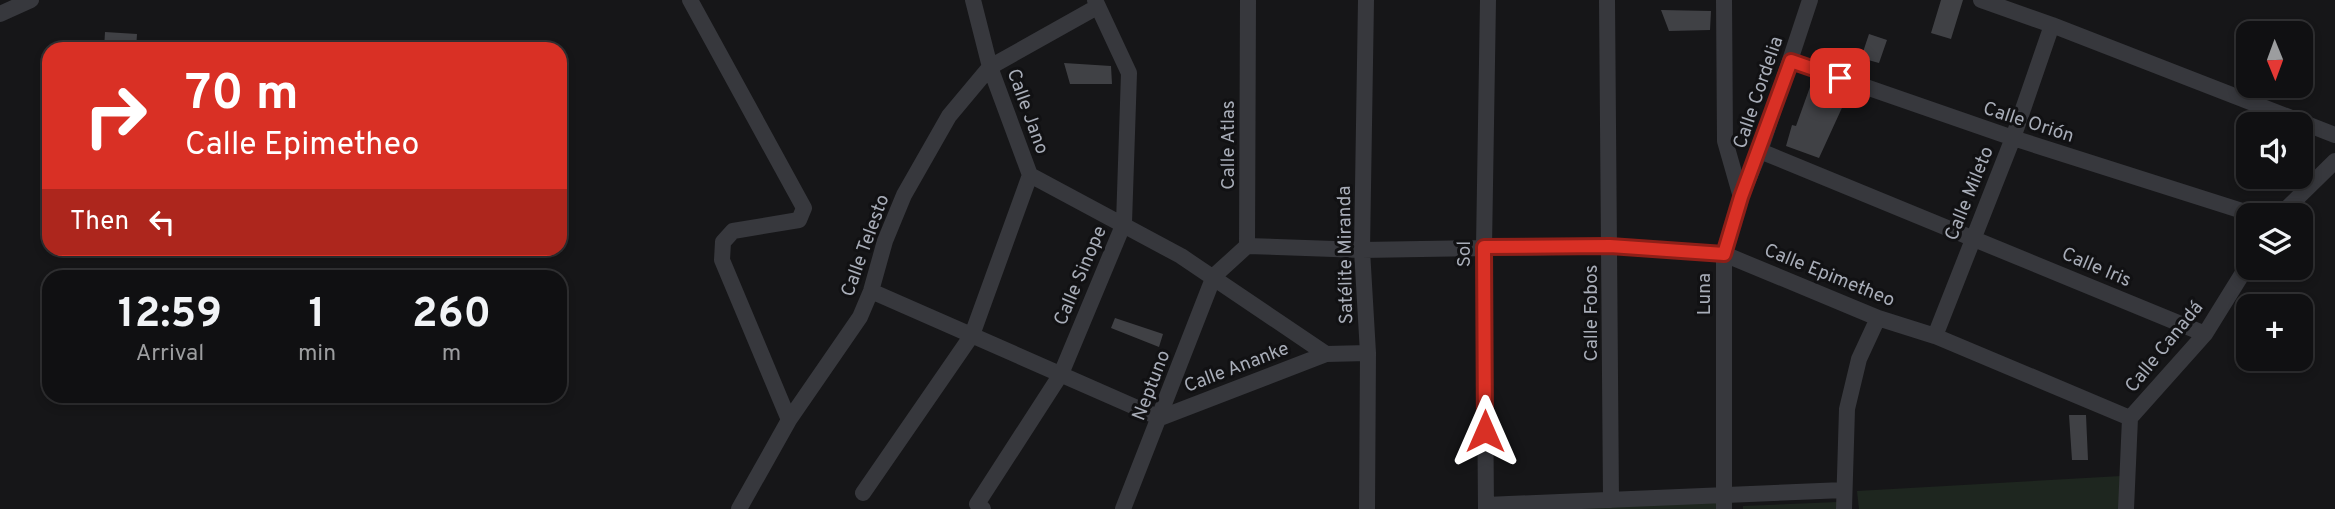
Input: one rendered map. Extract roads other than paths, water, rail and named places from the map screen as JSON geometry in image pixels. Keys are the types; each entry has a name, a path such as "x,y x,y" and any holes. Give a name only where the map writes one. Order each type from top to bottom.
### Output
{"street":[{"path":"0,14 31,0"},
{"path":"690,0 804,208 799,220 733,231 723,242 722,260 789,420"},
{"name":"Calle Jano","path":"973,0 990,67 1030,175 1124,223 1214,276 1326,354"},
{"name":"Calle Atlas","path":"1247,246 1248,0"},
{"name":"Satélite Miranda","path":"1366,0 1362,250 1368,354 1367,509"},
{"name":"Sol","path":"1486,507 1484,247 1488,0"},
{"name":"Calle Fobos","path":"1607,0 1611,500"},
{"path":"1724,0 1725,141 1741,197"},
{"name":"Calle Cordelia","path":"1741,197 1760,151 1810,0"},
{"path":"1981,0 2335,135"},
{"name":"Calle Telesto","path":"739,509 789,420 860,317 871,291 885,241 904,195 949,116 990,67 1096,3"},
{"name":"Calle Sinope","path":"980,507 1061,374 1124,223 1129,73 1096,3"},
{"name":"Calle Mileto","path":"1935,336 2013,138 2052,25"},
{"name":"Calle Orión","path":"1791,61 2013,138 2236,209"},
{"name":"Calle Iris","path":"1760,151 2205,334"},
{"path":"2292,203 2335,161"},
{"path":"863,493 972,335 1030,175"},
{"name":"Luna","path":"1724,502 1724,254 1741,197"},
{"path":"1214,276 1247,246"},
{"name":"Calle Epimetheo","path":"1247,246 1362,250 1610,246 1724,254 1878,318 1935,336 2130,418"},
{"name":"Neptuno","path":"1123,509 1214,276"},
{"name":"Calle Canadá","path":"2130,418 2205,334 2238,280"},
{"path":"871,291 1160,418"},
{"path":"1844,509 1847,409 1859,359 1878,318"},
{"path":"1326,354 1368,354"},
{"name":"Calle Ananke","path":"1160,418 1326,354"},
{"path":"2126,509 2130,418"},
{"path":"1486,507 1611,500 1724,502 1844,490"}]}
